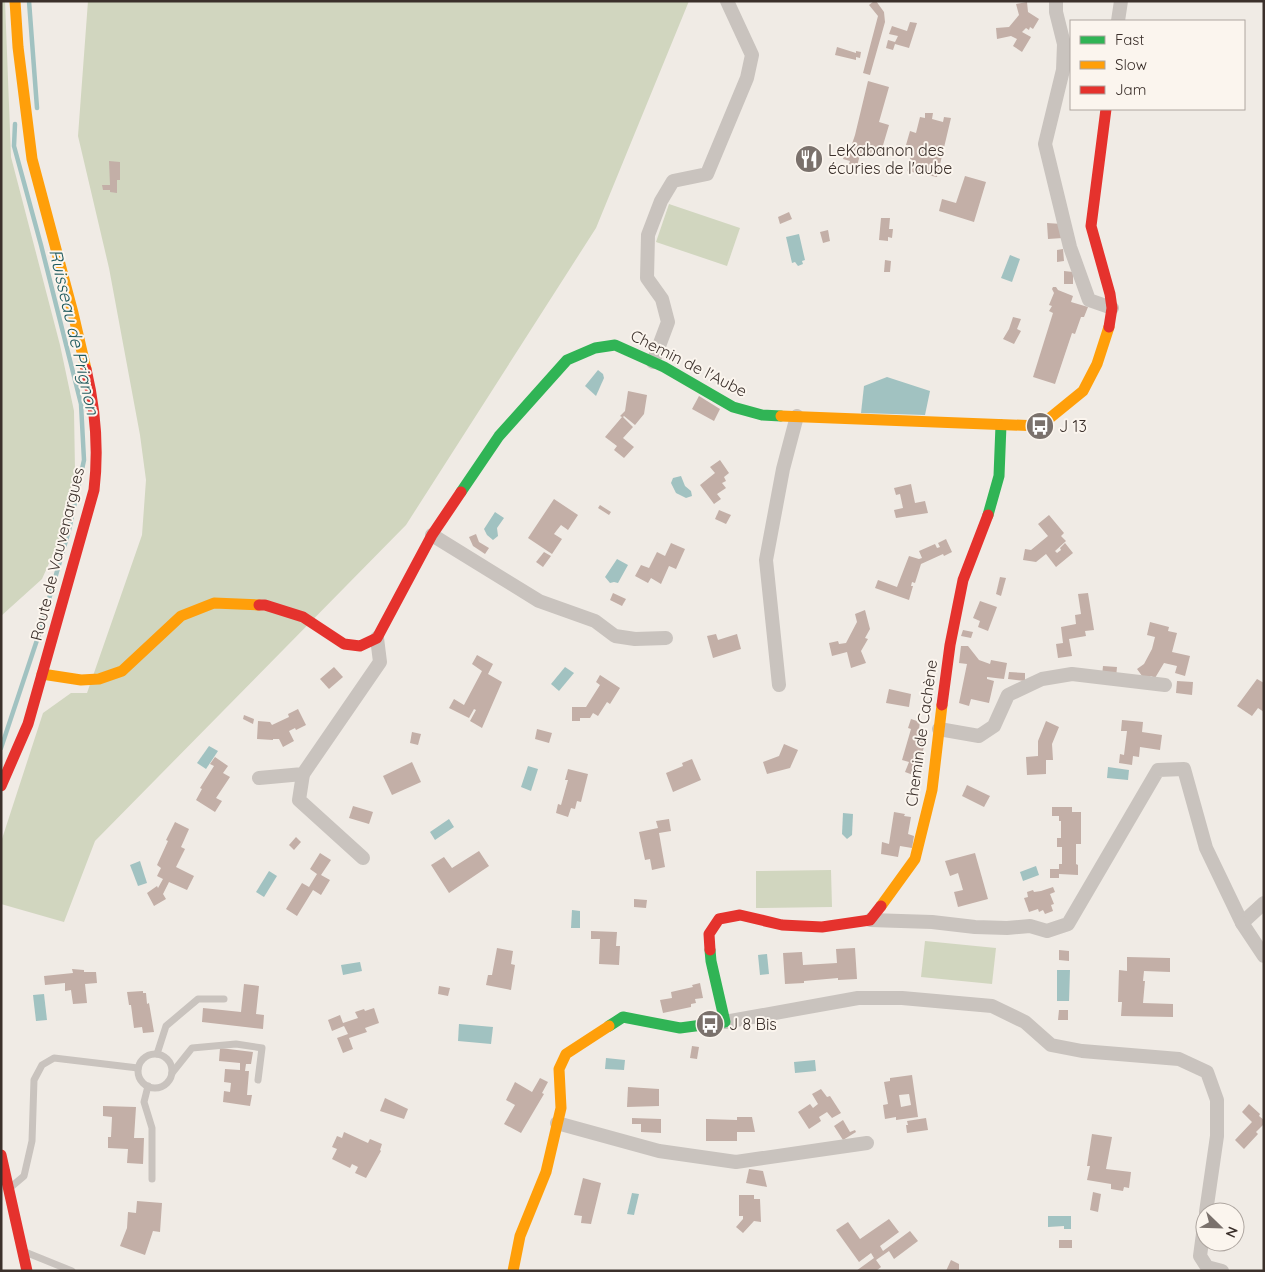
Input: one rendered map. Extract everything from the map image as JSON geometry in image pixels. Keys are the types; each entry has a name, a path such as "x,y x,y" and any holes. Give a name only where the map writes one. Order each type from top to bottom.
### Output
{"street":[{"name":"Route de Vauvenargues","path":"1,786 28,724 94,490 97,462 97,437 90,391 73,313 32,159 18,47 15,1"},
{"path":"653,362 668,322 662,299 647,278 648,235 661,201 673,181 707,174 746,78 752,55 727,1"},
{"path":"1056,1 1056,12 1064,44 1063,70 1045,144 1070,247 1089,300 1112,308"},
{"path":"1118,20 1121,1"},
{"name":"Chemin de l'Aube","path":"377,638 432,535 499,436 567,360 595,348 615,345 653,362 733,407 762,415 1001,426 1040,426 1083,391 1097,364 1108,332 1112,308 1110,294 1091,226 1106,110"},
{"path":"779,685 766,560 783,470 797,416"},
{"name":"Chemin de Cachène","path":"870,920 915,859 932,790 950,645 963,580 988,515 1000,476 1001,426"},
{"path":"432,535 539,601 595,621 615,636 635,639 666,638"},
{"path":"42,674 99,679 122,671 181,616 214,603 265,605 303,618 344,644 360,646 377,638 380,662 303,774 299,800 363,858"},
{"path":"939,729 979,736 994,726 1008,695 1042,679 1072,674 1165,685"},
{"path":"725,1022 711,961 708,934 719,919 740,916 782,926 822,927 870,920 932,922 975,927 1007,928 1030,926 1047,931 1068,924 1158,770 1184,769 1206,848 1242,923 1264,956"},
{"path":"259,778 303,774"},
{"path":"1242,923 1264,903"},
{"path":"513,1271 520,1236 546,1172 561,1108 559,1069 566,1054 623,1017 680,1028 725,1022 858,998 902,998 943,1001 992,1006 1025,1022 1051,1046 1082,1051 1179,1059 1208,1072 1217,1100 1217,1136 1207,1202"},
{"path":"557,1123 659,1151 736,1162 867,1143"},
{"path":"1,1155 27,1271"},
{"path":"1201,1264 1222,1271"}],"lane":[{"path":"157,1054 166,1026 198,1000 224,999"},
{"path":"172,1073 170,1063 163,1055 157,1054 152,1054 143,1059 138,1068 140,1079 148,1086 158,1088 168,1082 172,1073 192,1048 236,1044 262,1048 258,1080"},
{"path":"9,1189 24,1176 32,1141 34,1080 42,1065 54,1058 138,1068"},
{"path":"148,1086 144,1102 152,1128 152,1179"},
{"path":"22,1251 72,1271"}],"green space":[{"path":"1,1 5,1 11,157 60,345 74,411 75,471 59,541 42,579 1,616"},
{"path":"88,1 689,1 596,228 406,525 95,841 64,922 1,904 1,842 43,713 71,693 87,693 142,535 146,480 140,435 109,268 78,136"},
{"path":"669,204 740,228 727,266 656,242"},
{"path":"831,870 832,907 756,908 756,871"},
{"path":"925,941 996,948 992,984 921,977"}],"water":[{"path":"799,234 805,260 802,261 803,264 798,266 795,262 792,263 786,237"},
{"path":"1010,255 1020,259 1012,282 1001,278"},
{"path":"598,370 603,374 604,378 596,396 585,386"},
{"path":"887,377 930,391 925,415 861,413 864,386"},
{"path":"681,476 685,486 691,491 692,496 686,498 676,493 671,483 673,478"},
{"path":"495,512 504,518 497,528 498,536 493,540 484,529"},
{"path":"617,559 628,565 618,583 610,583 605,577"},
{"path":"565,667 574,673 559,691 551,684"},
{"path":"209,746 218,751 206,769 197,763"},
{"path":"528,766 538,769 531,791 521,787"},
{"path":"1108,767 1129,770 1128,780 1107,778"},
{"path":"843,813 853,814 852,835 847,839 842,834"},
{"path":"449,819 454,827 435,840 430,832"},
{"path":"140,861 147,883 138,886 130,865"},
{"path":"1036,866 1039,875 1023,881 1020,872"},
{"path":"269,871 277,876 264,897 256,892"},
{"path":"572,910 580,911 580,928 571,928"},
{"path":"767,954 769,974 760,975 758,955"},
{"path":"360,962 362,971 343,975 341,965"},
{"path":"1057,970 1070,970 1069,1001 1057,1001"},
{"path":"44,994 47,1020 36,1021 33,995"},
{"path":"459,1024 493,1027 491,1044 458,1041"},
{"path":"606,1058 625,1060 624,1070 605,1069"},
{"path":"815,1060 816,1071 795,1073 794,1062"},
{"path":"632,1193 639,1194 634,1215 627,1214"},
{"path":"1048,1216 1071,1216 1071,1229 1064,1229 1064,1226 1048,1227"}],"building":[{"path":"874,1 884,12 885,22 870,75 863,73 878,16 869,5"},
{"path":"1027,2 1028,12 1039,19 1033,29 1030,27 1029,30 1026,28 1022,32 1031,37 1022,52 1013,46 1017,39 1011,36 997,39 996,28 1009,27 1019,15 1016,4"},
{"path":"910,22 917,23 909,48 895,44 893,50 886,48 888,40 895,42 898,36 889,34 892,26 907,31"},
{"path":"837,47 856,53 856,51 861,52 860,58 856,57 856,60 835,55"},
{"path":"868,81 889,87 879,122 889,125 881,152 872,149 870,158 860,155 857,166 849,164 850,161 843,159 846,149 850,150 855,135"},
{"path":"925,113 933,113 932,119 943,122 944,117 951,118 937,177 907,171 913,147 906,145 910,131 916,133 920,117 925,118"},
{"path":"109,161 120,162 120,180 117,180 117,193 103,190 102,185 110,185"},
{"path":"965,176 986,182 974,222 939,211 942,199 956,203"},
{"path":"789,212 792,219 780,224 778,217"},
{"path":"881,218 890,218 889,229 893,229 892,238 888,237 888,241 879,240"},
{"path":"1047,223 1062,224 1063,238 1048,239"},
{"path":"828,230 830,241 823,243 820,232"},
{"path":"1063,249 1064,261 1057,262 1057,250"},
{"path":"885,260 891,261 890,272 884,272"},
{"path":"1064,271 1073,272 1073,284 1064,284"},
{"path":"1053,287 1073,296 1071,302 1088,307 1084,317 1081,317 1075,334 1072,333 1055,384 1033,377 1053,313 1049,311 1052,306 1049,305 1054,293"},
{"path":"1013,317 1021,319 1017,329 1021,331 1014,344 1003,339"},
{"path":"628,391 647,395 644,414 635,425 623,417 633,427 623,438 634,447 624,458 614,450 617,446 605,437 625,411"},
{"path":"699,396 720,409 714,421 692,409"},
{"path":"720,460 729,473 724,477 726,481 722,483 726,488 717,494 721,499 714,504 700,485 715,473 710,467"},
{"path":"911,484 915,503 925,501 928,513 896,518 894,510 903,508 900,494 896,495 894,488"},
{"path":"554,499 578,515 568,530 561,525 554,534 562,539 552,554 528,538"},
{"path":"600,505 611,512 609,515 598,508"},
{"path":"719,510 731,515 726,524 715,519"},
{"path":"1049,515 1064,533 1061,536 1066,541 1055,551 1057,553 1061,550 1060,548 1065,543 1073,553 1056,567 1046,554 1036,562 1023,560 1025,549 1031,550 1048,536 1038,524"},
{"path":"476,534 479,542 489,548 485,554 473,546 469,537"},
{"path":"946,539 952,552 921,564 915,583 912,582 911,586 913,586 909,600 875,588 878,580 897,587 909,556 922,558 919,551 935,544 937,548 940,547 938,543"},
{"path":"671,543 685,549 676,569 669,566 661,584 651,578 648,583 635,576 641,565 649,568 657,552 665,556"},
{"path":"544,552 551,556 543,567 536,562"},
{"path":"1000,577 1006,578 1001,596 996,594"},
{"path":"613,593 626,599 622,606 610,600"},
{"path":"1088,593 1094,630 1085,631 1086,636 1069,639 1072,656 1058,658 1056,644 1063,643 1061,627 1076,624 1075,615 1081,614 1078,594"},
{"path":"980,601 997,607 988,631 978,627 980,621 973,618"},
{"path":"865,610 870,629 865,638 868,639 861,651 866,663 851,668 847,652 832,656 829,643 838,641 839,644 846,643 857,622 855,614"},
{"path":"1150,622 1169,627 1168,631 1177,633 1172,652 1190,656 1185,676 1175,673 1177,666 1164,663 1155,678 1151,676 1145,680 1137,669 1144,664 1152,649 1155,637 1147,635"},
{"path":"963,630 973,632 971,638 961,636"},
{"path":"716,634 718,640 737,634 741,649 713,658 707,636"},
{"path":"961,646 968,646 979,660 990,664 991,660 1007,663 1004,679 987,677 987,679 994,681 989,703 971,699 969,706 959,703 967,664 959,663"},
{"path":"477,655 493,664 488,674 502,682 482,728 470,721 476,710 474,709 469,718 449,708 454,699 464,705 482,671 472,664"},
{"path":"1103,666 1117,667 1116,677 1102,676"},
{"path":"334,667 343,677 329,689 320,679"},
{"path":"1009,672 1025,673 1025,681 1008,679"},
{"path":"600,675 620,688 610,704 607,702 598,716 593,713 590,718 580,718 580,721 572,721 572,707 586,707 600,685 596,682"},
{"path":"1257,679 1264,683 1264,712 1258,708 1252,716 1237,706"},
{"path":"1177,681 1193,682 1192,695 1176,693"},
{"path":"889,689 911,694 909,707 886,703"},
{"path":"298,709 306,725 289,731 294,741 283,747 279,739 257,739 258,721 270,722 272,725 289,717 288,714"},
{"path":"244,715 254,719 253,724 243,719"},
{"path":"911,719 920,722 919,729 928,732 916,776 905,772 909,762 902,760 911,729 908,728"},
{"path":"1122,720 1143,722 1142,732 1162,735 1160,750 1140,747 1139,757 1133,756 1132,765 1119,763 1120,754 1124,755 1127,731 1121,731"},
{"path":"1046,721 1059,727 1052,744 1053,760 1046,760 1046,774 1027,775 1026,757 1038,756 1038,741"},
{"path":"537,729 552,733 549,743 535,739"},
{"path":"412,732 421,734 418,745 410,743"},
{"path":"784,744 798,750 790,768 767,774 763,762 779,756"},
{"path":"215,757 228,766 223,773 230,777 216,798 222,801 215,812 196,800 202,789 200,788 214,766 210,764"},
{"path":"692,759 701,780 673,792 666,773 683,766 682,763"},
{"path":"412,762 421,782 392,795 383,776"},
{"path":"568,769 588,774 581,802 577,801 575,809 571,808 568,817 556,813 558,804 561,805 568,780 565,780"},
{"path":"967,785 990,796 984,807 962,796"},
{"path":"353,806 373,812 369,824 349,818"},
{"path":"1052,807 1072,807 1072,812 1081,812 1081,844 1076,844 1078,875 1059,874 1059,878 1050,878 1050,869 1059,869 1059,864 1062,864 1062,847 1057,847 1057,838 1061,838 1061,821 1059,821 1059,816 1052,816"},
{"path":"894,812 911,817 908,834 914,836 912,848 900,846 898,857 881,854 882,842 889,844"},
{"path":"669,819 671,831 659,833 665,867 652,870 650,859 645,860 639,832 658,828 656,821"},
{"path":"175,822 189,829 181,847 185,849 176,867 194,876 187,890 169,882 163,894 166,899 154,906 147,893 157,886 158,888 163,879 157,876 161,868 157,865"},
{"path":"296,837 301,842 294,850 289,845"},
{"path":"479,851 489,866 449,893 431,865 444,857 452,868"},
{"path":"320,853 331,860 321,875 330,880 321,895 313,890 297,916 286,909 302,883 309,887 317,874 310,869"},
{"path":"975,853 988,899 958,907 954,892 963,890 958,873 950,876 945,861"},
{"path":"1053,887 1055,892 1050,894 1054,904 1051,905 1053,911 1045,914 1043,910 1039,912 1038,909 1029,912 1024,898 1028,897 1027,892 1033,890 1034,892 1041,891"},
{"path":"634,899 647,900 646,908 634,907"},
{"path":"591,931 617,932 616,946 620,946 619,965 599,964 600,939 591,939"},
{"path":"497,948 513,951 511,964 515,965 511,990 486,985 488,975 492,975"},
{"path":"855,948 857,979 838,980 838,978 785,984 783,953 802,952 803,965 837,963 836,949"},
{"path":"1059,950 1069,951 1069,961 1059,960"},
{"path":"1127,957 1170,958 1170,972 1144,971 1143,1003 1173,1004 1173,1017 1121,1016 1122,1002 1118,1002 1119,970 1127,971"},
{"path":"72,969 96,972 97,983 85,984 87,1003 73,1004 71,990 65,991 65,983 45,985 44,976 73,973"},
{"path":"700,983 703,998 695,999 696,1003 691,1004 691,1007 663,1013 660,1000 672,998 671,992 693,987 692,985"},
{"path":"244,984 259,986 256,1014 264,1015 263,1029 202,1022 203,1008 241,1012"},
{"path":"439,986 450,988 448,996 438,994"},
{"path":"143,991 143,993 146,993 147,1004 149,1003 154,1032 143,1033 142,1027 134,1028 127,992"},
{"path":"374,1008 379,1023 365,1028 367,1032 349,1038 353,1049 343,1053 337,1038 348,1034 344,1026 332,1031 328,1020 340,1015 343,1023 358,1018 355,1012"},
{"path":"1059,1010 1068,1010 1068,1020 1058,1020"},
{"path":"692,1046 699,1047 697,1059 690,1058"},
{"path":"220,1048 253,1052 251,1064 246,1064 245,1071 249,1071 247,1095 252,1095 250,1106 223,1102 224,1091 230,1092 231,1083 224,1082 225,1069 240,1070 240,1063 219,1061"},
{"path":"912,1075 918,1117 896,1120 896,1117 885,1119 883,1105 888,1104 884,1082 890,1081 890,1078","holes":["909,1094 911,1105 901,1107 899,1095"]},
{"path":"540,1078 548,1082 542,1093 544,1094 521,1133 504,1124 515,1105 506,1100 515,1082 532,1092"},
{"path":"628,1087 659,1089 659,1106 627,1107"},
{"path":"821,1089 827,1097 830,1096 841,1113 832,1118 827,1112 819,1117 821,1121 809,1129 798,1112 810,1104 813,1108 818,1104 812,1094"},
{"path":"385,1098 408,1109 404,1119 380,1111"},
{"path":"1249,1104 1260,1114 1259,1116 1264,1120 1264,1124 1256,1132 1258,1134 1244,1149 1235,1140 1252,1122 1242,1112"},
{"path":"103,1106 136,1107 134,1138 144,1138 143,1164 127,1163 128,1149 108,1148 108,1137 111,1137 112,1117 103,1116"},
{"path":"737,1117 752,1117 755,1132 737,1132 737,1141 706,1141 706,1119 737,1120"},
{"path":"632,1118 661,1119 661,1133 641,1132 641,1124 632,1124"},
{"path":"926,1118 928,1130 907,1133 907,1121"},
{"path":"843,1120 850,1132 855,1130 856,1132 843,1140 834,1126"},
{"path":"344,1132 368,1143 370,1139 382,1144 381,1151 366,1178 355,1173 358,1167 352,1164 350,1168 332,1159 337,1149 332,1147 337,1136 342,1138"},
{"path":"1092,1134 1112,1137 1106,1169 1131,1172 1129,1188 1124,1187 1123,1191 1111,1189 1111,1184 1087,1180 1090,1166 1087,1166"},
{"path":"749,1169 763,1171 767,1187 746,1183"},
{"path":"583,1178 601,1183 591,1224 581,1223 582,1216 574,1215"},
{"path":"1093,1192 1101,1194 1098,1212 1090,1210"},
{"path":"739,1195 754,1195 754,1199 760,1199 761,1222 754,1221 743,1233 736,1227 743,1219 743,1216 739,1216"},
{"path":"137,1201 162,1203 160,1232 153,1231 145,1255 120,1246 127,1228 128,1212 136,1213"},
{"path":"889,1219 899,1232 880,1246 883,1251 910,1231 918,1241 894,1259 889,1251 876,1260 881,1267 876,1271 856,1271 874,1258 871,1253 859,1262 836,1230 848,1222 860,1239"},
{"path":"1059,1240 1072,1240 1072,1248 1059,1248"},
{"path":"951,1260 959,1264 959,1271 946,1271"}],"waterway":[{"name":"Ruisseau de Prignon","path":"29,1 37,108"},
{"name":"Ruisseau de Prignon","path":"1,748 38,637 69,530 84,460 81,404 14,146 15,124"}],"traffic: fast":[{"path":"461,492 499,436 567,360 595,348 615,345 664,367 733,407 762,415 781,416"},
{"path":"988,515 999,476 1001,425"},
{"path":"609,1026 623,1017 680,1028 725,1022 710,950"}],"traffic: slow":[{"path":"15,1 18,47 32,159 86,369"},
{"path":"781,416 1040,426 1083,391 1097,364 1109,327"},
{"path":"42,674 81,680 99,679 122,671 181,616 214,603 259,605"},
{"path":"881,906 915,859 932,790 942,705"},
{"path":"513,1271 520,1236 546,1172 561,1108 559,1069 566,1054 609,1026"}],"traffic: jam":[{"path":"1106,110 1091,226 1110,294 1112,308 1109,327"},
{"path":"1,786 28,724 94,490 96,429 86,369"},
{"path":"259,605 265,605 303,617 344,644 360,646 377,638 432,535 461,492"},
{"path":"942,705 950,645 963,580 988,515"},
{"path":"710,950 709,934 719,919 740,915 782,925 822,927 870,920 881,906"},
{"path":"1,1155 27,1271"}],"place":[{"name":"LeKabanon des écuries de l'aube","path":"809,159"},
{"name":"J 13","path":"1040,426"},
{"name":"J 8 Bis","path":"710,1024"}]}
